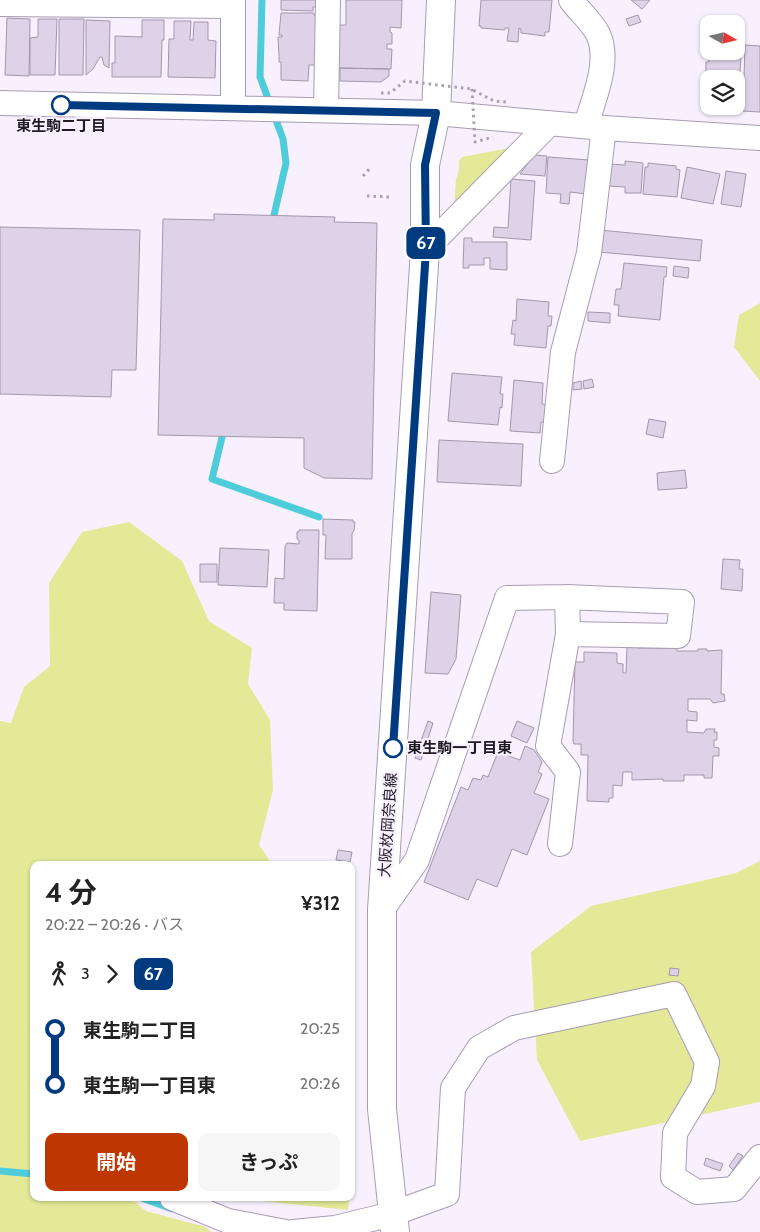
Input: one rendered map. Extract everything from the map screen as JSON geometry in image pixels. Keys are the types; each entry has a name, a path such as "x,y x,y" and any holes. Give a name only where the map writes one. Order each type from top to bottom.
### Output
{"main road":[{"name":"大阪枚岡奈良線","path":"394,1223 382,1109 382,910 426,250 425,165 436,113 441,0"}],"street":[{"path":"326,110 328,0"},
{"path":"552,461 563,352 588,253 595,127 603,53 598,34 571,0"},
{"path":"0,4 112,2 233,3 233,108"},
{"path":"0,103 436,113 549,124 760,138"},
{"path":"426,250 549,124"},
{"path":"560,844 568,772 548,746 568,634 566,597"},
{"path":"382,910 417,860 507,598 566,597 682,602 678,636 568,634"},
{"path":"292,1232 394,1223 447,1194 453,1088 479,1048 514,1028 674,994 707,1062 703,1086 675,1133 673,1177 697,1192 734,1189 760,1157"},
{"path":"180,1201 228,1220 286,1232"}],"path":[{"path":"381,93 390,93 405,81 472,89 494,101 506,102"},
{"path":"472,89 475,142 493,137"},
{"path":"363,176 371,167"},
{"path":"367,196 389,197"}],"green space":[{"path":"504,149 516,151 454,208 456,179 459,161 462,157"},
{"path":"760,303 760,381 734,347 739,315"},
{"path":"129,522 182,561 209,621 252,648 248,684 270,720 273,790 259,845 270,861 30,861 30,1201 134,1201 146,1211 206,1227 211,1232 0,1232 0,721 11,723 24,687 50,666 49,583 82,532"},
{"path":"760,861 760,1102 580,1141 537,1060 531,952 591,906 736,873"},
{"path":"262,1201 349,1201 348,1210"}],"building":[{"path":"281,0 318,0 318,7 313,7 313,11 281,10"},
{"path":"346,0 402,0 401,28 390,27 392,44 387,44 387,49 392,49 391,69 336,68 336,25 346,25"},
{"path":"481,0 552,0 549,32 545,32 545,36 521,33 519,28 518,42 507,41 509,28 505,28 505,30 481,28 479,26"},
{"path":"631,0 650,0 642,9"},
{"path":"281,13 314,13 314,15 317,15 319,65 309,65 308,81 281,80 278,37 282,37 282,35 279,35"},
{"path":"638,15 641,22 629,26 626,19"},
{"path":"7,18 30,19 29,76 5,75"},
{"path":"38,19 57,19 55,75 30,75 30,38 38,37"},
{"path":"59,19 84,19 83,75 59,75"},
{"path":"86,20 110,21 109,68 104,65 102,57 100,57 93,69 86,75"},
{"path":"142,20 164,20 161,77 112,77 112,63 115,63 115,36 142,37"},
{"path":"174,21 191,21 190,40 193,40 194,22 208,22 208,40 216,41 215,78 168,77 169,39 174,39"},
{"path":"745,45 760,46 760,112 745,111"},
{"path":"709,60 741,60 740,70 706,70 706,62 709,62"},
{"path":"340,68 389,69 389,76 381,82 340,81"},
{"path":"534,155 547,156 545,176 520,174"},
{"path":"548,157 589,160 587,194 570,192 569,204 560,203 561,194 546,193"},
{"path":"625,161 643,163 641,193 625,193 625,187 608,186 609,164 625,165"},
{"path":"648,163 676,166 676,169 680,170 677,197 643,194 645,167 648,167"},
{"path":"687,167 720,174 713,204 681,198"},
{"path":"726,171 746,174 741,207 721,204"},
{"path":"511,179 535,181 531,240 493,237 494,227 508,228"},
{"path":"214,214 335,217 334,222 377,223 372,479 324,478 304,468 304,438 158,435 163,219 214,220"},
{"path":"0,227 140,230 136,370 112,370 111,397 0,394"},
{"path":"600,230 702,240 700,261 598,252"},
{"path":"464,238 472,238 472,242 507,242 507,270 490,269 490,258 484,258 484,265 469,265 469,268 463,268"},
{"path":"624,263 667,267 666,277 664,277 660,320 618,316 619,305 614,305 616,289 621,289"},
{"path":"674,266 689,268 688,278 673,276"},
{"path":"517,299 549,302 548,316 552,316 551,326 548,326 546,348 514,345 515,334 511,334 513,320 516,321"},
{"path":"588,312 610,313 610,323 588,321"},
{"path":"452,373 502,377 500,394 503,394 502,408 500,407 498,425 448,421"},
{"path":"592,379 594,387 584,389 583,381"},
{"path":"514,380 543,383 542,404 549,405 547,423 541,422 540,433 510,431"},
{"path":"581,381 582,389 573,390 573,383"},
{"path":"649,419 666,422 663,438 646,434"},
{"path":"439,440 523,444 521,486 437,482"},
{"path":"685,470 687,488 658,490 657,473"},
{"path":"323,519 353,520 355,522 352,533 352,559 325,559 326,535 323,535"},
{"path":"299,530 319,530 317,611 284,610 284,603 274,603 275,578 284,579 285,547 287,543 299,544 297,532"},
{"path":"220,548 269,550 267,587 218,585"},
{"path":"723,559 740,560 739,569 743,569 742,591 721,589"},
{"path":"200,564 217,564 217,582 200,582"},
{"path":"431,592 461,595 456,659 448,674 425,673"},
{"path":"627,646 637,648 677,648 677,651 698,651 698,649 707,649 707,651 722,650 721,694 724,694 725,701 713,703 710,699 688,699 688,711 697,712 697,721 687,720 687,732 704,733 706,729 715,729 714,732 717,732 717,740 714,740 714,747 719,748 719,756 713,756 712,778 704,778 704,775 684,775 684,781 663,781 663,779 632,780 632,772 623,772 622,786 613,785 613,798 609,798 609,802 587,801 588,755 581,755 581,744 574,744 573,741 575,662 584,662 584,652 617,653 617,663 623,664 623,673 626,673"},
{"path":"428,721 433,723 421,760 415,758"},
{"path":"517,721 534,728 527,743 511,736"},
{"path":"525,746 534,750 542,762 538,772 542,774 534,793 549,799 527,855 512,849 497,887 477,879 468,900 424,882 461,787 468,790 473,778 481,780 483,775 488,777 498,752 520,760"},
{"path":"338,850 352,852 350,861 336,860"},
{"path":"670,968 679,969 678,976 669,975"},
{"path":"738,1153 743,1156 733,1170 729,1166"},
{"path":"706,1158 723,1164 720,1171 704,1165"}],"waterway":[{"path":"262,0 260,77 283,139 286,163 272,224"},
{"path":"224,429 212,479 319,517"},
{"path":"0,1171 30,1174"},
{"path":"150,1201 172,1209"}],"bus line":[{"name":"67","path":"61,105 436,113 425,165 426,250 393,748"}],"place":[{"name":"東生駒二丁目","path":"61,105"},
{"name":"東生駒一丁目東","path":"393,748"}]}
